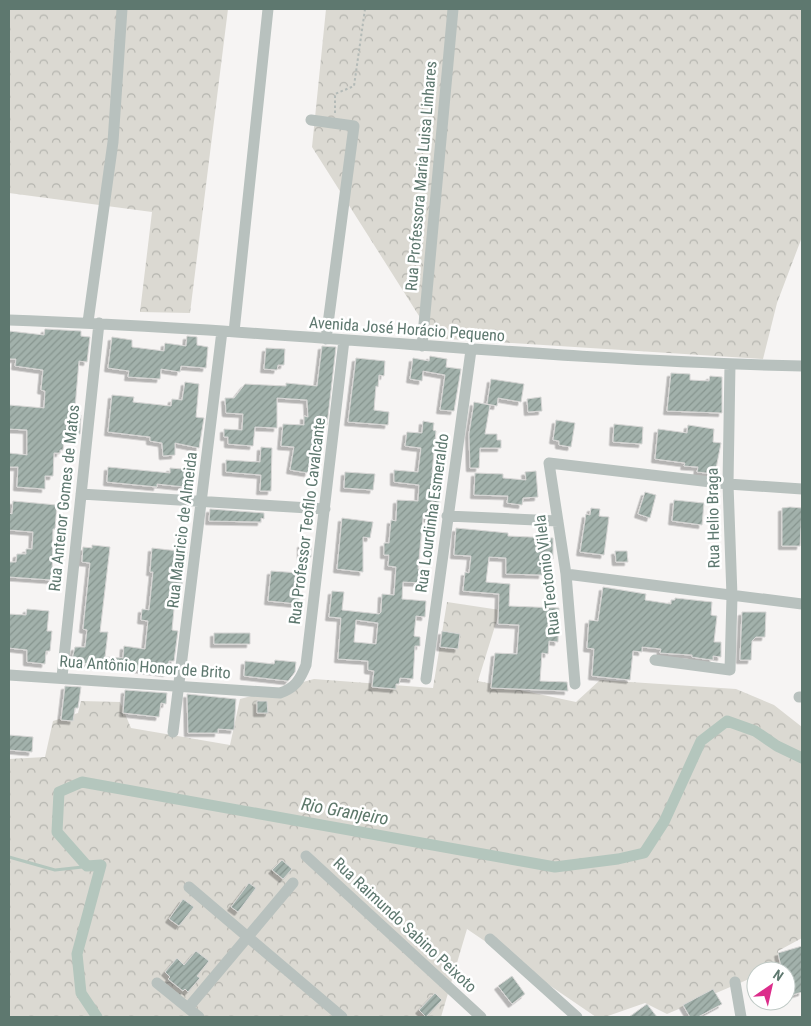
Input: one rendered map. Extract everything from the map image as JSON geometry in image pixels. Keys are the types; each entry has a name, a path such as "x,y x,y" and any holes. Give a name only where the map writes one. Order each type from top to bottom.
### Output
{"street":[{"name":"Rua Antenor Gomes de Matos","path":"62,677 81,494 94,322 113,142 122,9"},
{"path":"234,332 268,9"},
{"name":"Rua Professora Maria Luisa Linhares","path":"422,346 453,9"},
{"path":"311,120 354,126 326,339"},
{"name":"Avenida José Horácio Pequeno","path":"9,320 94,322 471,350 802,366"},
{"name":"Rua Mauricio de Almeida","path":"173,732 222,331"},
{"name":"Rua Professor Teofilo Cavalcante","path":"280,693 291,689 299,680 306,666 344,340"},
{"name":"Rua Lourdinha Esmeraldo","path":"426,679 471,350"},
{"name":"Rua Helio Braga","path":"655,660 730,670 732,596 728,484 730,364"},
{"name":"Rua Teotonio Vilela","path":"575,684 566,574 549,463 728,484"},
{"path":"728,484 802,489"},
{"path":"81,494 325,509"},
{"path":"447,516 558,521"},
{"path":"566,574 802,604"},
{"name":"Rua Antônio Honor de Brito","path":"9,675 62,677 280,693"},
{"name":"Rua Raimundo Sabino Peixoto","path":"306,856 481,1017"},
{"path":"188,1008 293,883"},
{"path":"189,887 342,1017"},
{"path":"490,939 577,1017"},
{"path":"735,982 741,1017"},
{"path":"157,983 199,1017"}],"path":[{"path":"335,123 335,94 354,86 365,9"}],"green space":[{"path":"9,9 228,9 190,313 140,312 152,212 9,193"},
{"path":"326,9 802,9 802,237 777,303 763,359 433,338 312,147"},
{"path":"447,602 500,610 478,681 576,702 600,680 736,689 774,705 802,727 802,938 778,951 780,961 746,961 746,980 667,1014 645,1003 605,1017 596,1017 467,929 441,1017 9,1017 9,759 45,757 53,721 78,713 81,701 120,702 131,728 230,745 240,699 314,679 433,688"}],"building":[{"path":"45,329 81,331 81,336 90,337 87,362 79,361 75,408 78,408 78,415 81,415 80,434 70,434 70,440 64,439 63,450 60,450 60,453 54,453 53,476 45,476 45,489 17,487 18,467 9,467 9,453 27,455 27,430 9,429 9,405 44,408 45,391 41,390 43,370 15,366 16,359 9,359 9,331 44,335"},
{"path":"187,336 197,337 197,345 208,347 206,368 181,366 180,372 161,369 160,379 128,377 129,371 108,368 112,337 132,340 132,347 164,351 165,343 186,346"},
{"path":"322,346 336,347 327,425 316,424 315,448 312,448 308,473 290,470 294,447 281,446 283,424 304,425 304,416 308,417 307,400 277,398 277,428 255,427 253,446 228,444 228,437 224,437 224,429 242,430 243,414 226,413 225,398 234,398 245,384 286,386 286,383 317,386"},
{"path":"266,348 285,349 284,365 278,365 277,370 264,369"},
{"path":"430,356 447,359 446,367 461,369 454,411 440,410 445,375 423,371 422,381 410,379 413,358 429,361"},
{"path":"356,358 385,361 384,376 379,375 378,387 376,386 374,410 389,412 388,425 348,422"},
{"path":"671,373 690,374 690,380 709,381 710,376 722,377 722,413 667,411"},
{"path":"491,379 524,384 521,402 498,398 497,406 487,404"},
{"path":"185,382 199,384 196,417 204,418 199,448 175,443 175,455 163,456 162,443 150,441 150,437 108,432 112,395 134,397 133,402 171,406 172,399 182,400"},
{"path":"541,397 542,411 528,412 527,399"},
{"path":"474,402 490,405 485,434 497,434 497,440 501,440 501,448 480,448 479,468 470,468 469,434"},
{"path":"556,420 575,423 571,447 559,445 559,441 553,440"},
{"path":"423,421 434,423 433,430 436,431 432,473 441,473 439,519 423,518 418,569 424,569 423,583 403,582 402,599 426,601 425,617 416,616 414,636 420,637 420,646 415,646 413,679 400,678 399,684 396,684 396,689 372,687 374,671 368,670 368,661 338,659 341,618 329,617 332,591 344,592 342,610 379,614 381,612 382,594 394,595 396,567 388,566 389,555 384,555 384,543 389,543 391,520 396,521 397,500 418,501 419,485 394,482 394,470 418,472 421,448 405,446 407,432 422,433","holes":["356,620 378,623 376,644 354,642"]},
{"path":"614,424 643,427 642,444 613,442"},
{"path":"688,425 714,429 713,442 721,443 715,474 697,472 698,467 684,466 685,463 655,459 658,429 687,433"},
{"path":"261,447 272,448 271,491 260,491 261,475 226,472 226,460 260,462"},
{"path":"108,467 170,473 170,468 196,470 194,488 157,484 157,487 107,482"},
{"path":"536,471 538,497 523,498 522,505 507,503 508,496 474,495 475,473 503,474 503,478 526,480 525,472"},
{"path":"345,472 375,474 373,490 344,488"},
{"path":"645,492 656,495 650,518 638,514"},
{"path":"674,500 704,503 702,525 672,521"},
{"path":"13,501 57,505 55,529 53,529 52,580 9,577 9,562 16,562 17,554 26,554 26,549 32,549 33,532 9,530 9,513 12,514"},
{"path":"591,508 600,509 599,516 609,517 604,555 580,552 586,514 590,515"},
{"path":"782,508 802,508 800,546 782,546"},
{"path":"210,509 264,513 264,519 261,518 261,522 209,521"},
{"path":"342,518 373,522 370,538 363,537 363,572 337,569"},
{"path":"456,528 508,533 508,536 553,538 553,559 542,558 542,575 506,574 506,558 489,557 486,582 510,584 509,606 559,608 558,642 549,641 548,654 542,653 540,681 567,682 568,691 491,688 495,653 517,654 519,625 498,624 499,594 463,591 465,572 469,573 471,556 454,555"},
{"path":"301,544 311,544 311,557 301,557"},
{"path":"92,545 110,547 100,632 108,632 105,657 123,658 124,646 145,649 148,621 141,620 142,609 149,610 153,572 150,572 152,548 187,552 180,600 175,599 172,630 178,631 174,661 169,661 167,673 103,666 104,663 71,664 75,647 85,647 87,630 83,629 90,563 82,562 83,547 92,548"},
{"path":"615,551 627,551 628,562 616,562"},
{"path":"271,571 300,573 299,604 268,601"},
{"path":"603,587 646,594 645,600 671,604 671,600 675,600 675,598 712,602 711,615 717,616 714,642 721,642 721,657 713,656 713,660 705,659 692,657 692,655 660,653 661,649 642,647 642,652 633,651 630,680 592,676 594,649 587,648 589,620 598,621"},
{"path":"27,609 49,611 47,631 52,631 50,651 46,651 45,664 27,662 27,650 9,648 9,614 26,615"},
{"path":"742,612 766,612 765,637 756,637 752,641 751,660 740,660"},
{"path":"442,631 460,634 458,649 440,647"},
{"path":"214,633 250,633 250,644 214,644"},
{"path":"275,660 296,662 295,672 288,681 244,676 245,661 274,664"},
{"path":"65,686 81,687 78,708 75,708 73,721 61,720"},
{"path":"125,690 167,693 166,704 161,703 159,717 123,713"},
{"path":"187,694 236,699 234,730 218,729 218,733 188,733"},
{"path":"257,701 267,701 268,713 257,713"},
{"path":"9,735 33,737 32,752 9,750"},
{"path":"282,860 292,869 283,879 272,870"},
{"path":"249,883 256,888 238,912 231,907"},
{"path":"183,899 194,907 179,926 169,919"},
{"path":"802,946 802,992 796,994 796,961 780,961 778,953"},
{"path":"196,951 209,961 197,976 200,978 188,992 185,989 183,991 168,979 170,977 165,972 177,958 184,965"},
{"path":"512,976 525,994 512,1004 498,986"},
{"path":"713,989 722,1004 698,1017 690,1017 683,1005"},
{"path":"435,993 442,1000 426,1017 419,1010"},
{"path":"647,1004 657,1017 629,1017"}],"waterway":[{"name":"Rio Granjeiro","path":"97,1017 81,993 77,954 101,865 87,866 57,832 59,792 82,782 555,867 618,859 644,853 664,822 701,741 727,721 755,731 777,746 802,758"},
{"path":"9,857 55,870 101,865"}]}
